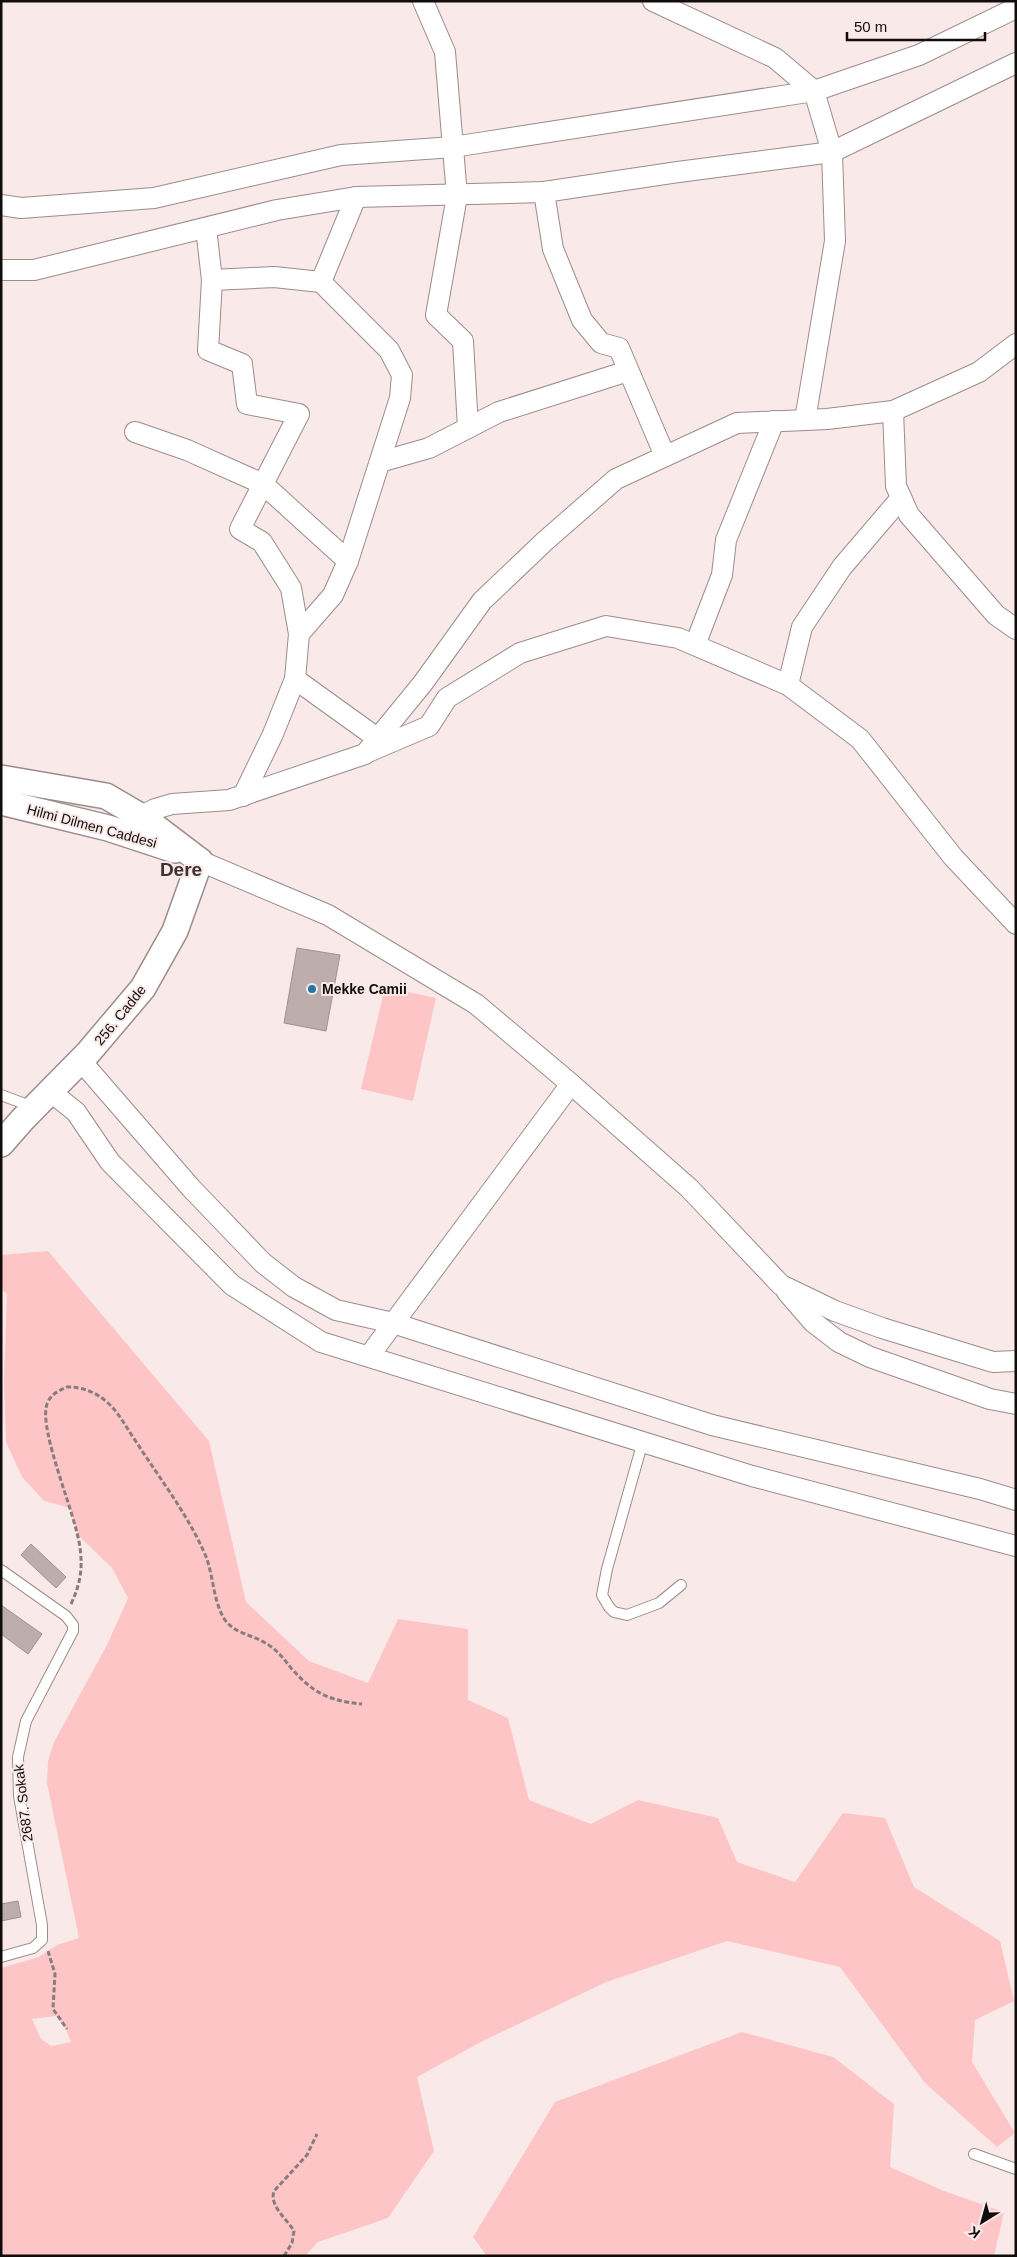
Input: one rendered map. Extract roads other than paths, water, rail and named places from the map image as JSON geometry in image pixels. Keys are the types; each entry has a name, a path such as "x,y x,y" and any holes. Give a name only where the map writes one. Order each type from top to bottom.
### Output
{"street":[{"path":"423,1 445,52 457,196 436,315 463,341 468,428"},
{"path":"653,1 775,58 814,91 832,152 835,241 805,420"},
{"path":"1,205 21,208 154,198 341,155 453,147 814,91 919,56 1016,8"},
{"path":"1,270 34,270 277,210 356,197 457,196 544,192 832,152 1016,63"},
{"path":"544,192 554,249 582,320 602,343 619,348 665,456"},
{"path":"321,282 356,197"},
{"path":"206,228 212,280 208,350 242,364 248,404 299,414 240,529 262,542 292,588 299,634 295,679 273,734 243,796"},
{"path":"212,280 274,277 321,282 389,350 402,375 400,398 348,561 333,595 299,634"},
{"path":"365,754 423,683 482,601 616,479 737,423 805,420 893,411 979,372 1016,344"},
{"path":"380,462 429,448 500,412 628,371"},
{"path":"893,411 896,486 908,515 940,554 996,615 1016,629"},
{"path":"695,645 722,575 726,540 774,421"},
{"path":"135,432 187,450 263,484 348,561"},
{"path":"788,685 802,627 842,568 901,498"},
{"path":"134,826 156,809 172,804 228,800 365,754 429,726 447,698 520,653 606,626 678,638 788,685 860,739 953,857 1016,924"},
{"path":"295,679 378,738"},
{"name":"Hilmi Dilmen Caddesi","path":"1,778 97,793 115,800 134,826"},
{"name":"Hilmi Dilmen Caddesi","path":"1,802 134,826 200,860"},
{"path":"200,860 336,920 476,1004 571,1084 689,1188 781,1285 813,1322 839,1342 870,1358 990,1399 1016,1404"},
{"name":"256. Cadde","path":"1,1144 81,1061 129,1006 157,966 184,910 200,860"},
{"path":"81,1061 191,1188 278,1276 314,1300 336,1310 393,1323 712,1426 980,1489 1016,1500"},
{"path":"369,1356 571,1084"},
{"path":"42,1100 76,1112 110,1162 232,1285 321,1342 752,1476 1016,1546"},
{"path":"781,1285 835,1310 882,1328 993,1362 1016,1361"}],"lane":[{"path":"1,1095 42,1100"},
{"path":"643,1441 607,1569 602,1595 614,1612 627,1615 659,1604 681,1585"},
{"path":"1,1565 4,1572"},
{"name":"2687. Sokak","path":"1,1958 33,1948 42,1940 42,1925 19,1796 18,1757 26,1721 73,1631 71,1621 66,1616 4,1572"},
{"path":"974,2154 1016,2169"}],"place":[{"name":"Mekke Camii","path":"312,989"}],"district":[{"name":"Dere","path":"181,869"}]}
